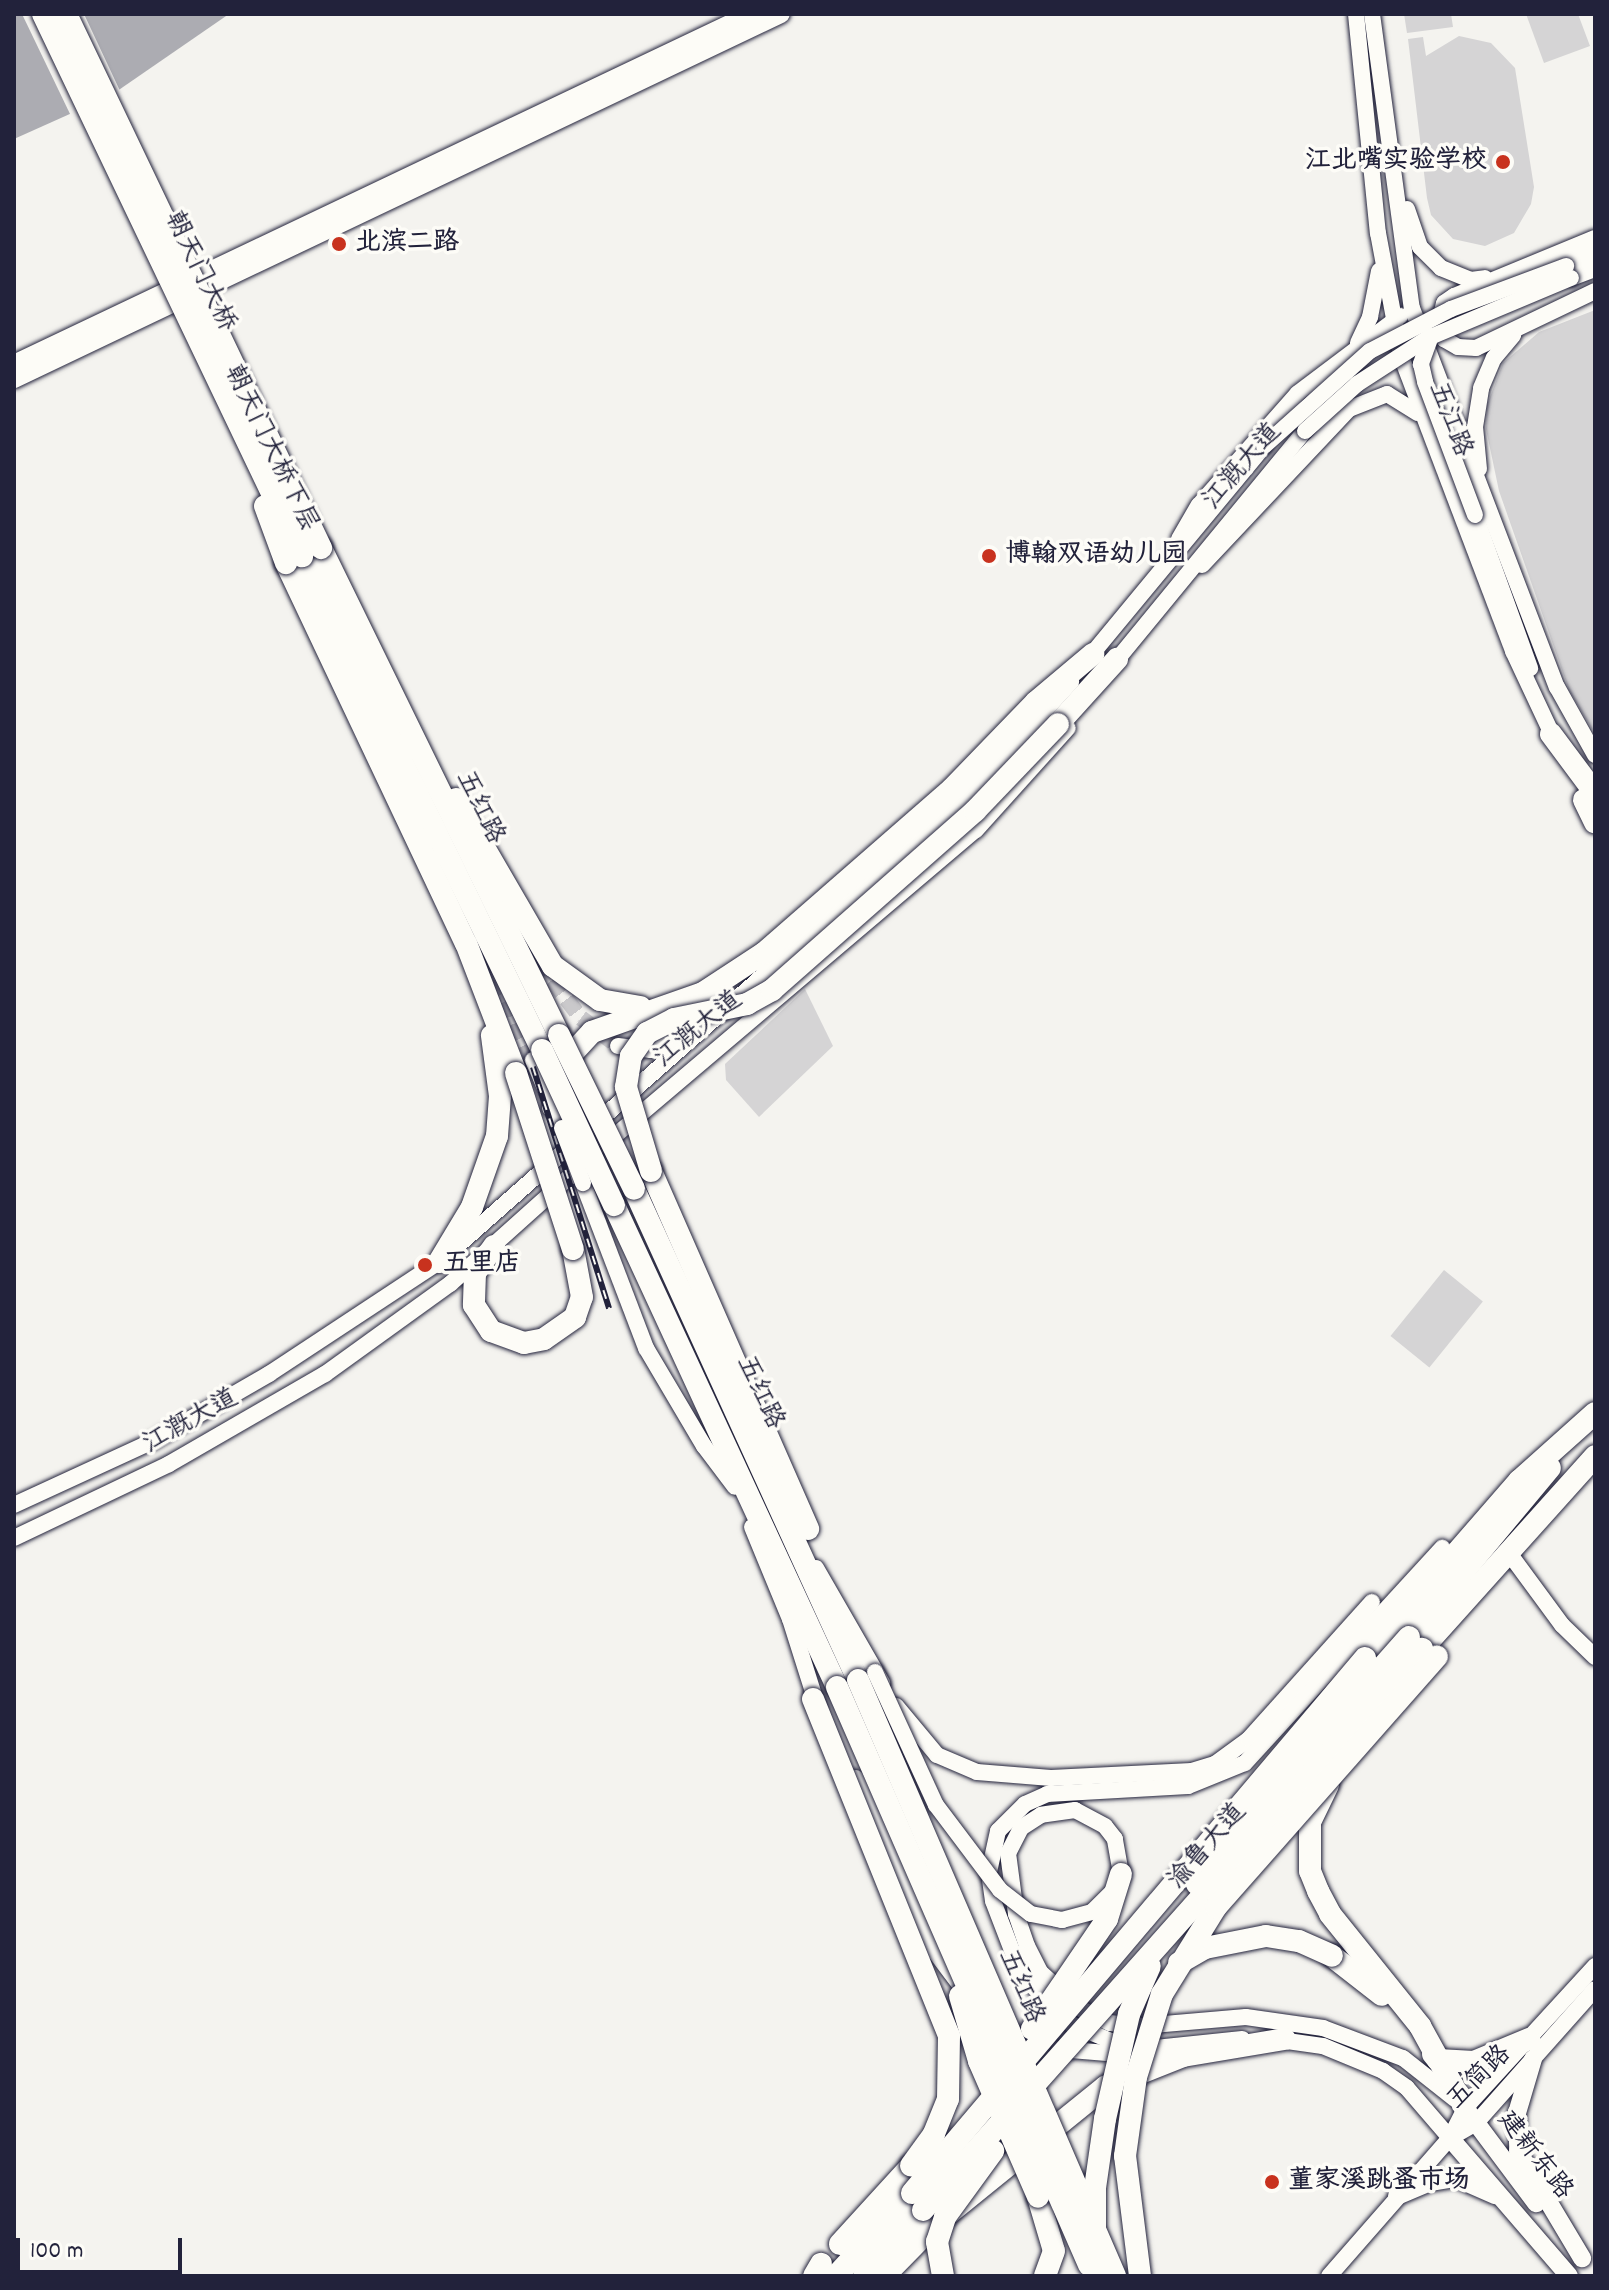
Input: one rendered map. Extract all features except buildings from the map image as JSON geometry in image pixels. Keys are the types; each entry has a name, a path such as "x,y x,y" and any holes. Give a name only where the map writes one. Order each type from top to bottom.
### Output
{"highway":[{"name":"朝天门大桥","path":"43,14 306,554"},
{"name":"朝天门大桥","path":"66,14 306,554"},
{"name":"五红路","path":"306,554 416,743 634,1189 792,1530 1115,2276"},
{"name":"五红路","path":"306,554 530,1061 614,1205 775,1550 857,1680 942,1948 1094,2276"},
{"path":"306,554 466,943 487,1015 500,1096 489,1169 439,1262"},
{"path":"558,1117 556,1071 592,1032 716,986 764,953 952,789 1036,702 1093,654"},
{"path":"845,1614 651,1171 626,1087 631,1056 647,1033 674,1019 747,1004 772,990 975,811 1117,659"},
{"path":"1548,727 1591,803 1595,823"},
{"path":"416,743 476,828 553,966 600,1000 632,1007 669,1004"},
{"path":"466,943 530,1061 582,1297 575,1317 544,1339 524,1343 491,1331 474,1305 475,1273 494,1246"},
{"path":"1140,2276 1129,2219 1125,2156 1147,2032 1187,1946 1208,1916 1337,1770 1595,1413"},
{"name":"渝鲁大道","path":"864,2276 917,2201 955,2138 1358,1653 1469,1539 1519,1481 1578,1433"},
{"path":"770,1443 792,1530"},
{"name":"渝鲁大道","path":"820,2273 893,2213 917,2201 1055,2063 1595,1456"},
{"path":"729,1474 775,1550 790,1619"},
{"path":"1094,2276 1095,2188 1119,2018 1224,1846 1423,1647"},
{"path":"813,1699 949,2036 948,2099 934,2134 911,2166 840,2244"},
{"path":"1337,1770 1310,1822 1308,1846 1318,1891 1350,1939 1401,1998 1470,2116"},
{"path":"955,2138 1096,1937 1117,1900 1121,1874"},
{"path":"1119,2018 1185,1958 1235,1939 1299,1941 1332,1956 1375,1988 1438,2060 1474,2062 1531,2049"},
{"path":"942,1948 979,2061 1051,2229 1054,2251 1045,2276"},
{"path":"884,2276 932,2227 1105,2087 1183,2056 1285,2039"},
{"path":"943,2276 937,2242 945,2217 1055,2063"}],"main road":[{"name":"朝天门大桥下层","path":"34,14 306,554"},
{"name":"朝天门大桥下层","path":"73,14 306,554"},
{"path":"14,364 750,14"},
{"path":"14,379 781,14"},
{"name":"五江路","path":"1356,14 1378,233 1401,356 1424,424 1513,651 1548,727"},
{"name":"五江路","path":"1372,14 1412,308 1420,337 1481,513 1557,687 1595,755"},
{"path":"1379,64 1397,124 1410,227 1420,247 1441,268 1471,280 1506,274"},
{"path":"1358,343 1376,297 1378,233"},
{"path":"1595,238 1444,303 1438,328 1444,339 1458,347 1476,348 1595,291"},
{"path":"1569,272 1595,254"},
{"path":"1569,272 1595,269"},
{"name":"江溉大道","path":"14,1505 153,1441 269,1374 439,1262 964,798 1047,712 1264,446 1358,359 1451,309 1569,272"},
{"name":"江溉大道","path":"14,1538 169,1464 325,1374 494,1246 679,1076 976,830 1065,732 1117,659 1190,577 1209,542 1305,431 1357,384 1428,338 1569,272"},
{"path":"1160,570 1199,505 1269,423 1358,343 1412,308"},
{"path":"1451,309 1433,332 1421,364 1481,513 1548,727"},
{"path":"1481,513 1476,407 1494,358 1522,326"},
{"path":"1190,577 1420,337"},
{"path":"1349,409 1387,394 1405,401 1424,424"},
{"path":"618,1046 651,1050 701,1028"},
{"path":"530,1061 558,1117 646,1348 704,1446 729,1474 790,1619 813,1699 960,1985 1017,2031 1083,2054 1158,2046 1285,2039 1323,2046 1383,2071 1407,2088 1450,2138 1329,2276"},
{"path":"792,1530 845,1614 857,1680 973,1859 1018,1905 1046,1919 1079,1917 1105,1901 1121,1874 1122,1856 1105,1826 1075,1810 1061,1809 1021,1828 1008,1853 1008,1873 1027,1946 1060,1995 1141,2026 1246,2017 1361,2039 1438,2060"},
{"path":"1158,2046 1111,2041 1053,2011 1009,1951 993,1901 991,1850 1012,1814 1047,1794 1188,1786 1226,1774 1260,1750 1358,1653 1442,1548"},
{"path":"1509,1553 1562,1625 1595,1657"},
{"path":"857,1680 905,1721 930,1748 977,1772 1051,1778 1175,1774 1215,1764 1234,1753 1372,1602"},
{"name":"五简路","path":"1531,2049 1595,1966"},
{"name":"五简路","path":"1450,2138 1531,2049 1595,1989"},
{"path":"1361,2039 1403,2058 1470,2116"},
{"path":"1531,2049 1517,2113 1518,2151 1582,2258"},
{"name":"建新东路","path":"1470,2116 1537,2204 1595,2272"},
{"name":"建新东路","path":"1450,2138 1569,2276"},
{"path":"1397,2196 1430,2182 1456,2178 1503,2199 1511,2186 1537,2204"},
{"name":"渝鲁大道","path":"820,2273 840,2244 893,2213"}],"shaded area":[{"path":"14,14 229,14 110,96 14,139"},
{"path":"1404,14 1451,14 1453,27 1407,33"},
{"path":"1526,14 1578,14 1590,46 1544,63"},
{"path":"1459,36 1491,43 1515,68 1534,187 1531,204 1514,233 1485,246 1453,239 1431,215 1427,198 1408,39 1423,37 1426,56"},
{"path":"1595,310 1595,734 1569,690 1499,491 1486,429 1487,405 1503,363 1539,332"},
{"path":"805,989 833,1046 759,1117 726,1080 725,1064"},
{"path":"1444,1270 1483,1301 1429,1368 1391,1336"}],"pier":[{"path":"22,14 84,14 121,93 71,116"}],"tunnel":[{"path":"475,936 533,1060"},
{"path":"523,942 581,1018 618,1046"}],"railway":[{"path":"55,14 313,552"},
{"path":"533,1067 609,1308"}],"place":[{"name":"江北嘴实验学校","path":"1503,162"},
{"name":"北滨二路","path":"339,244"},
{"name":"博翰双语幼儿园","path":"989,556"},
{"name":"五里店","path":"425,1265"},
{"name":"董家溪跳蚤市场","path":"1272,2182"}]}
